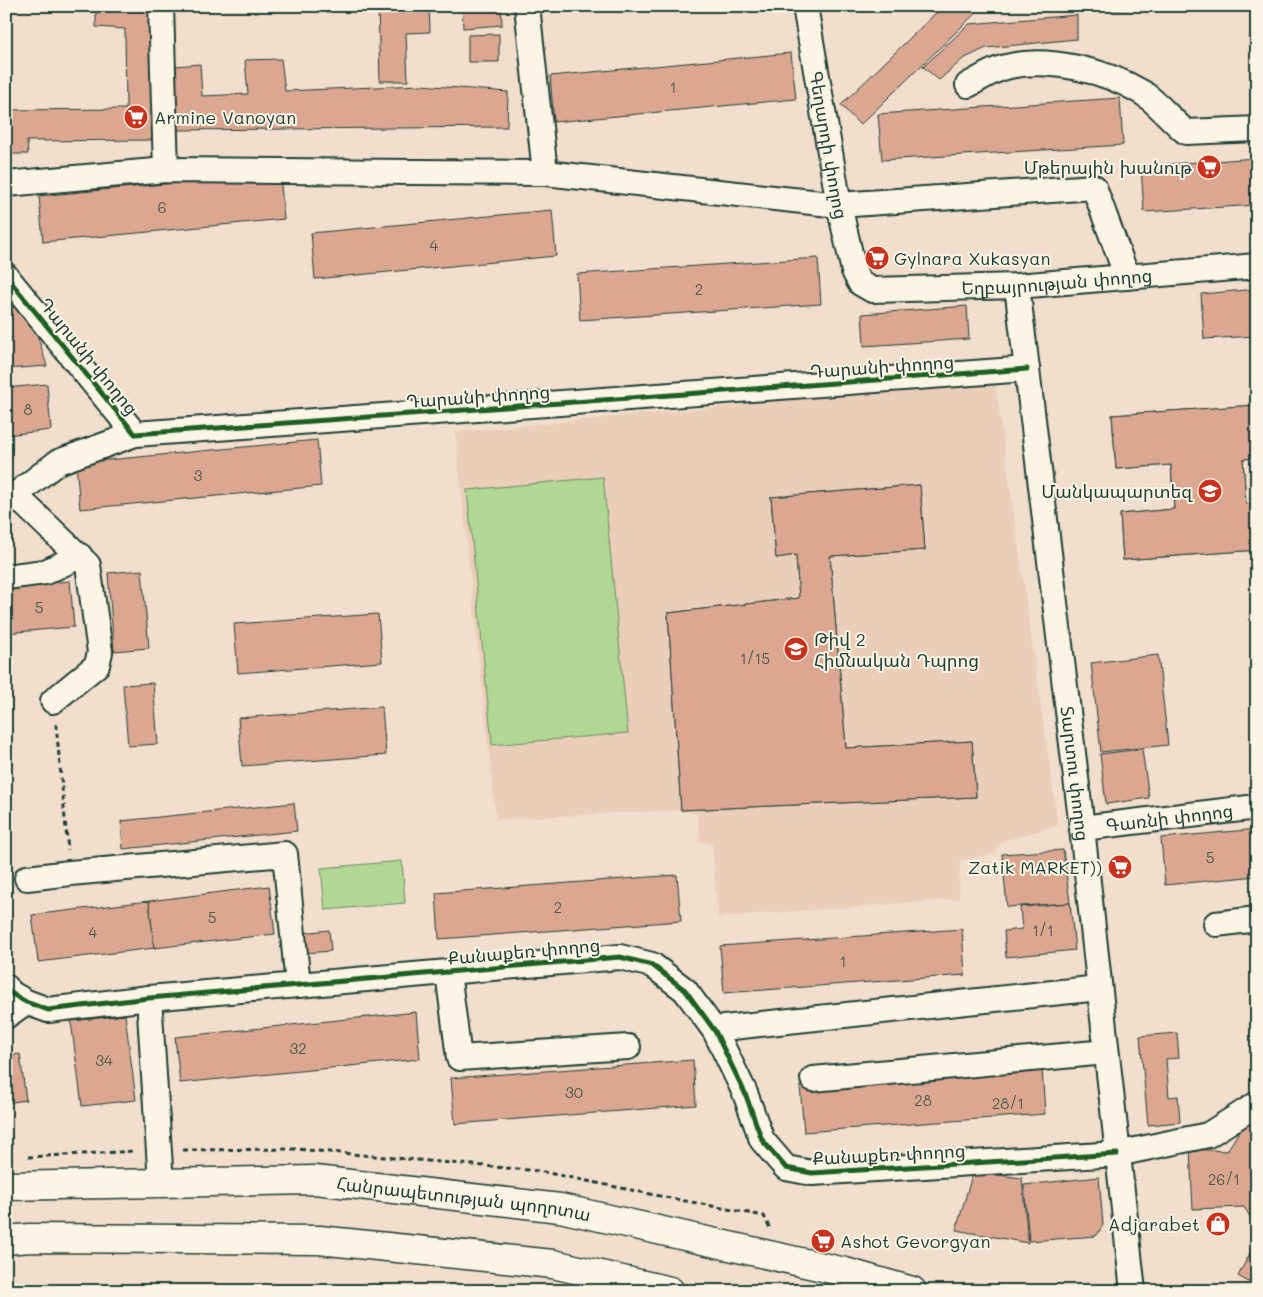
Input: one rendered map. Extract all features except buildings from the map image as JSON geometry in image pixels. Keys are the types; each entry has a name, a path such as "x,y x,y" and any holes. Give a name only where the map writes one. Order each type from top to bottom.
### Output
{"main road":[{"name":"Հանրապետության պողոտա","path":"6,1186 315,1180 560,1208 845,1272 912,1291"},
{"path":"6,1240 30,1238 319,1240 553,1264 670,1291"}],"street":[{"path":"162,6 166,170"},
{"path":"527,6 545,173"},
{"name":"Գեղարդի փողոց","path":"805,6 839,205 854,271 860,283"},
{"path":"968,85 989,73 1006,67 1033,63 1054,64 1079,68 1123,83 1144,94 1186,132 1257,129"},
{"path":"6,184 29,180 166,170 545,173 839,205 1094,187 1127,277"},
{"name":"Եղբայրության փողոց","path":"860,283 872,290 1017,286 1257,266"},
{"name":"Դարանի փողոց","path":"6,276 14,296 135,434 1027,369"},
{"name":"Տարտու փողոց","path":"1017,286 1082,828 1117,1154 1134,1291"},
{"path":"53,701 97,665 100,652 88,565 10,496 58,462 135,434"},
{"path":"6,577 45,572 80,556"},
{"name":"Գառնի փողոց","path":"1082,828 1257,807"},
{"path":"27,878 70,872 286,854 298,985"},
{"path":"1216,924 1257,919"},
{"name":"Քանաքեռ փողոց","path":"6,987 10,992 26,1002 48,1010 149,998 620,957 652,965 685,990 714,1029 745,1093 762,1140 786,1168 812,1173 1117,1154 1208,1135 1257,1104"},
{"path":"448,972 459,1058 628,1047"},
{"path":"714,1029 1099,988"},
{"path":"149,998 161,1183"},
{"path":"6,1016 26,1002"},
{"path":"813,1079 1106,1052"}],"path":[{"path":"53,701 70,872"}],"shaded area":[{"path":"995,381 1058,825 1003,841 993,854 960,861 959,899 718,917 712,845 700,841 697,814 681,810 496,819 455,432"}],"green space":[{"path":"603,477 628,733 492,745 467,490"},
{"path":"402,861 405,903 325,910 321,868"}],"cycle path":[{"path":"6,276 135,434 1027,369"},
{"path":"6,987 9,992 26,1002 48,1010 149,998 620,957 652,965 685,990 715,1031 745,1093 762,1140 786,1168 812,1173 1117,1154"}],"place":[{"name":"Armine Vanoyan","path":"136,117"},
{"name":"Մթերային խանութ","path":"1209,167"},
{"name":"Gylnara Xukasyan","path":"877,258"},
{"name":"Մանկապարտեզ","path":"1210,491"},
{"name":"Թիվ 2 Հիմնական Դպրոց","path":"796,649"},
{"name":"Zatik MARKET))","path":"1120,867"},
{"name":"Adjarabet","path":"1218,1224"},
{"name":"Ashot Gevorgyan","path":"823,1241"}]}
